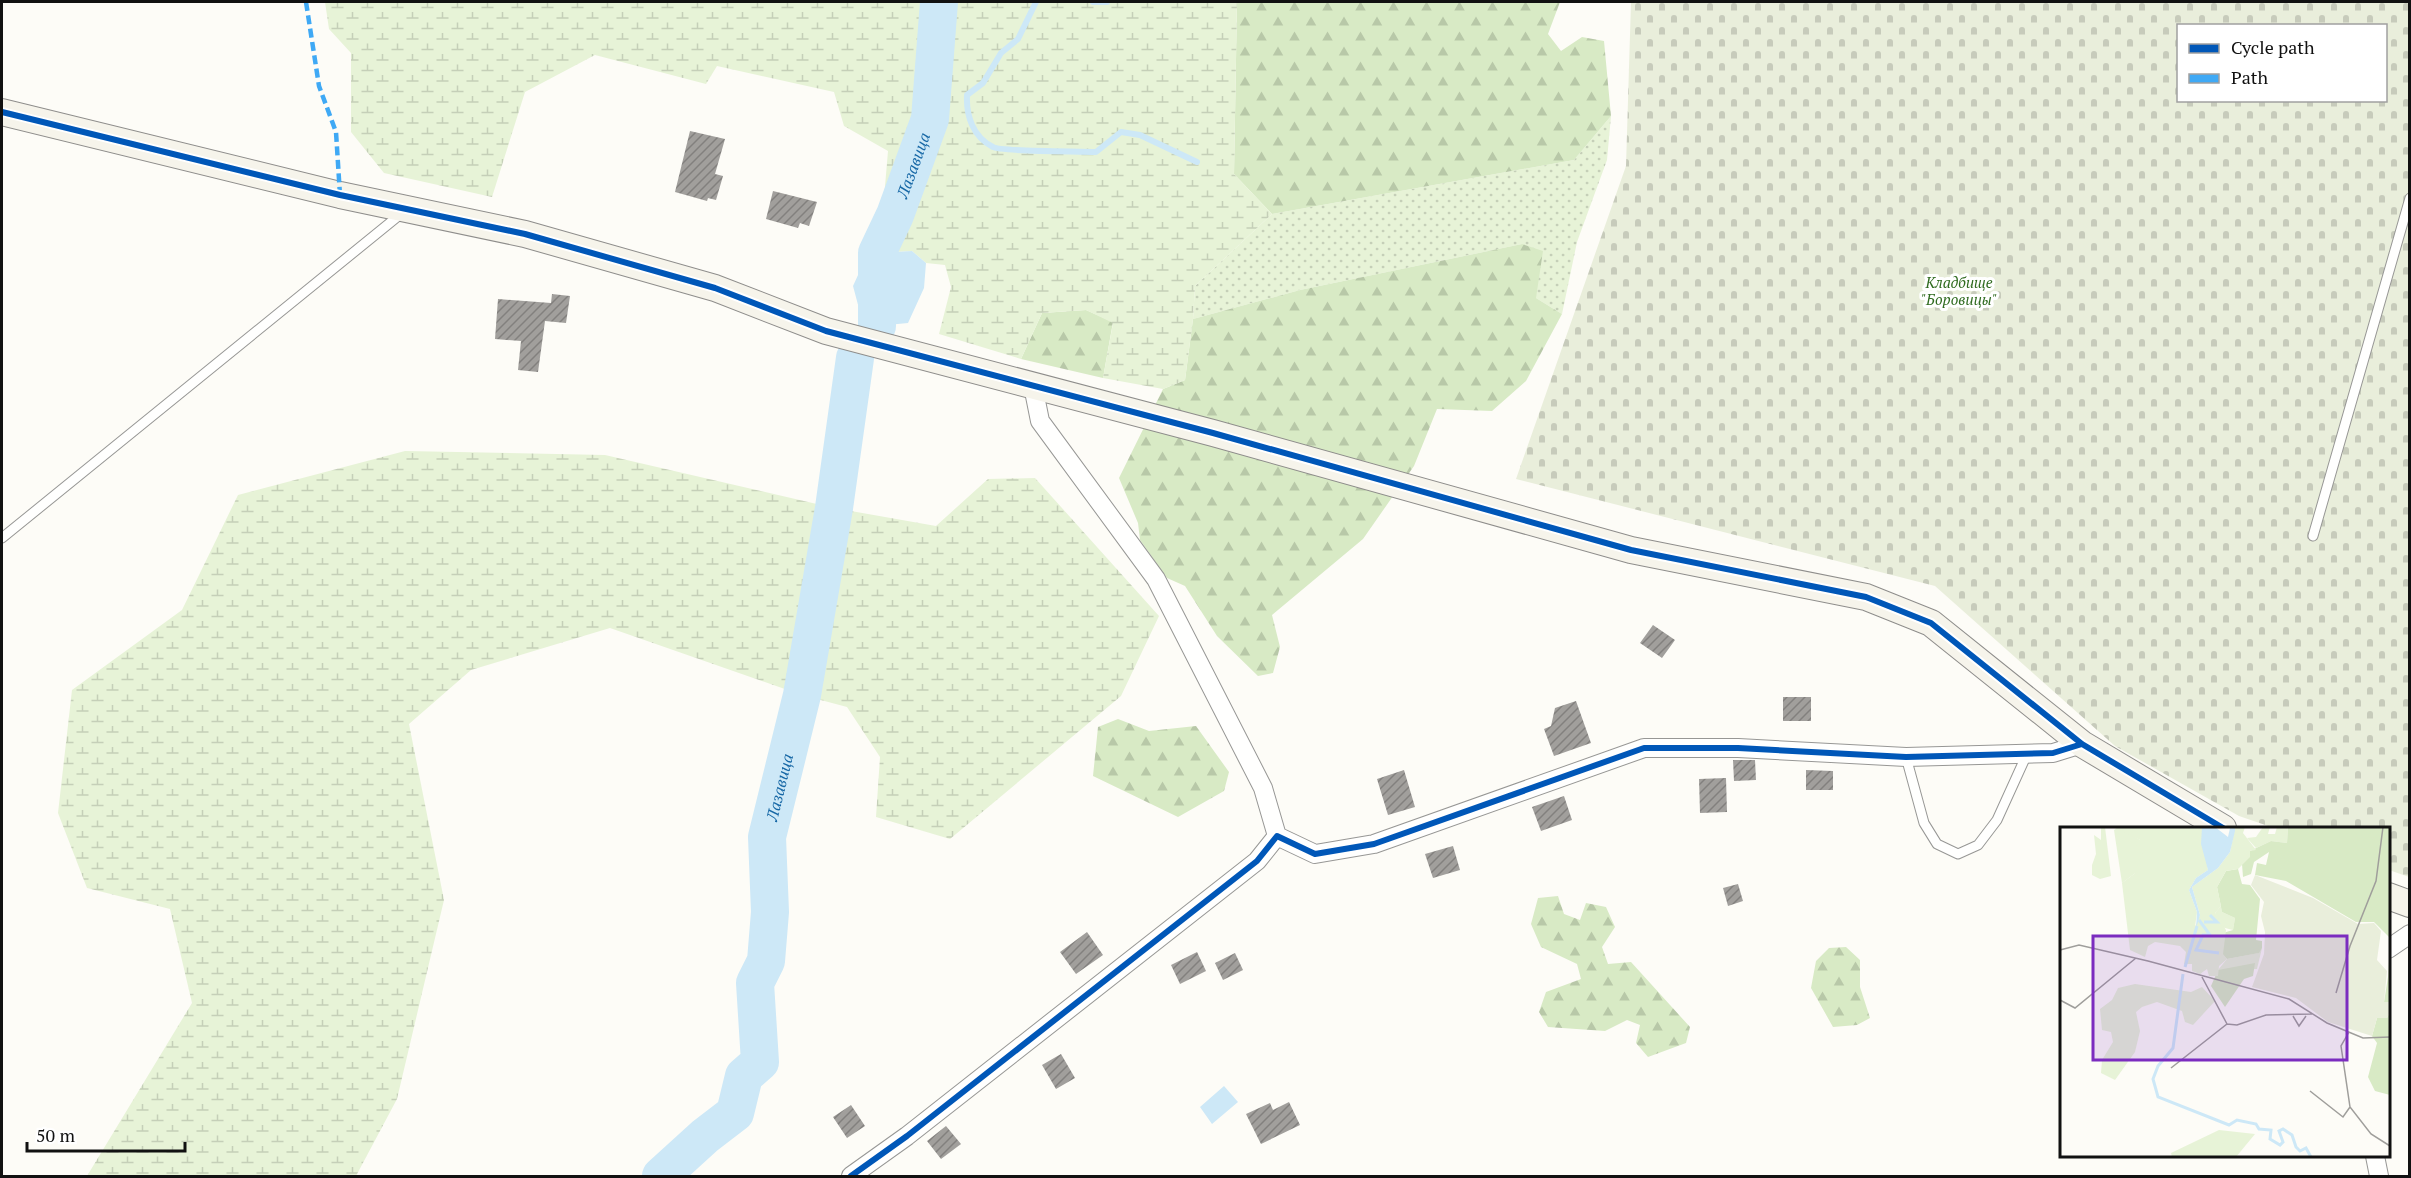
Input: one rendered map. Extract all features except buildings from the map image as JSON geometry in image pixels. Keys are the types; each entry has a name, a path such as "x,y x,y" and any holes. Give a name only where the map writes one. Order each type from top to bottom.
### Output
{"street":[{"path":"2,111 340,195 537,237 715,288 826,332 1214,433 1631,550 1866,597 1931,623 2082,744 2221,827"},
{"path":"1033,386 1040,421 1156,579 1263,788 1277,836 1315,854 1374,844 1644,748 1738,748 1906,757 2053,753 2082,744"},
{"path":"851,1176 907,1136 1247,869 1257,861 1277,836"},
{"path":"2390,897 2409,904"},
{"path":"2390,948 2409,934"},
{"path":"2375,1157 2379,1176"}],"lane":[{"path":"2313,536 2409,198"},
{"path":"2,538 406,209"},
{"path":"1906,757 1924,824 1937,844 1958,854 1978,845 1997,820 2027,754"}],"green space":[{"path":"325,2 1237,2 1234,174 1272,214 1195,286 1185,380 1163,389 1103,378 1113,323 1086,310 1042,313 1021,359 939,334 951,287 945,265 926,263 912,251 877,253 864,262 884,198 888,151 844,126 834,92 717,66 706,84 595,55 525,92 492,197 384,173 351,132 351,53 329,29"},
{"path":"1237,2 1560,2 1548,34 1561,51 1582,37 1604,41 1611,116 1574,160 1272,214 1234,174"},
{"name":"Кладбище \"Боровицы\"","path":"1631,2 2409,2 2409,877 2390,870 2390,827 2271,827 2239,816 2115,746 1935,586 1516,479 1626,166"},
{"path":"1611,116 1607,160 1577,242 1562,314 1536,298 1522,244 1300,290 1193,319 1195,286 1272,214 1574,160"},
{"path":"1522,244 1543,251 1536,298 1562,314 1526,381 1492,411 1437,409 1414,466 1363,539 1272,615 1280,647 1273,673 1258,676 1217,636 1185,586 1167,578 1140,540 1138,523 1119,478 1163,389 1185,380 1193,319 1300,290"},
{"path":"1086,310 1113,322 1103,378 1021,359 1042,313"},
{"path":"405,451 605,455 834,508 936,526 988,479 1035,478 1159,616 1121,696 950,839 876,817 880,757 847,707 802,695 610,628 471,670 409,724 444,900 397,1099 356,1176 87,1176 192,1003 170,909 87,888 58,813 72,690 182,610 238,495"},
{"path":"1118,719 1149,731 1196,726 1229,772 1224,791 1178,817 1093,776 1098,727"},
{"path":"1558,896 1564,914 1580,920 1586,903 1606,907 1615,927 1602,947 1608,964 1631,962 1690,1027 1686,1043 1648,1057 1636,1043 1640,1025 1627,1020 1605,1031 1548,1027 1539,1012 1546,992 1581,979 1577,964 1541,947 1531,924 1538,898"},
{"path":"1846,947 1860,960 1860,987 1870,1018 1857,1025 1833,1027 1811,988 1816,961 1829,948"}],"water":[{"path":"912,251 926,263 924,288 908,323 877,326 861,316 853,286 864,262 877,253"},
{"path":"1224,1086 1238,1102 1212,1124 1200,1107"}],"waterway":[{"name":"Лазавица","path":"877,326 877,253 895,215 930,119 939,2"},
{"path":"1036,2 1018,39 1001,53 983,83 967,95 972,125 980,138 999,149 1096,152 1121,132 1140,135 1197,162"},
{"path":"1093,2 1107,2"},
{"name":"Лазавица","path":"661,1176 705,1136 735,1113 744,1076 760,1062 755,983 766,961 770,912 767,837 802,695 834,508 855,358"}],"marked path":[{"path":"306,2 319,86 336,132 340,195"}],"cycle path":[{"path":"2,112 340,195 525,234 715,288 826,331 1213,433 1631,550 1866,597 1931,623 2082,744 2221,827"},
{"path":"851,1176 907,1136 1257,861 1277,836 1315,854 1374,844 1644,748 1738,748 1906,757 2053,753 2082,744"}]}
